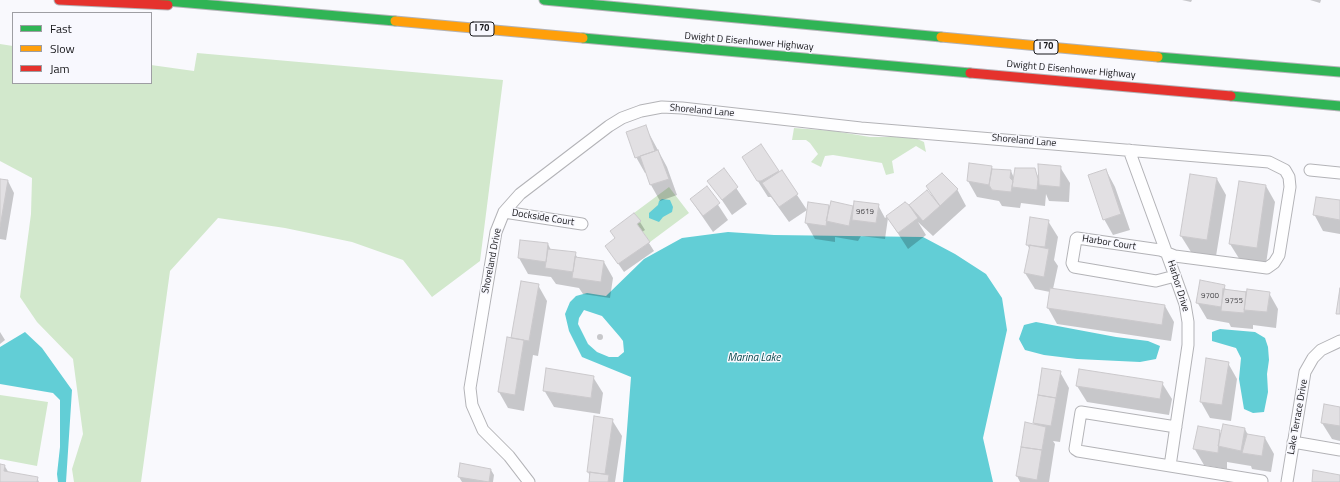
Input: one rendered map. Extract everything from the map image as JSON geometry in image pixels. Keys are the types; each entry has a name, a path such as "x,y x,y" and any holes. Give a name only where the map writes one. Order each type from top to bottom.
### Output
{"highway":[{"path":"59,0 259,9"},
{"name":"Dwight D Eisenhower Highway","path":"155,0 1340,106"},
{"name":"Dwight D Eisenhower Highway","path":"544,0 1120,54 1340,72"}],"street":[{"name":"Shoreland Lane","path":"662,107 861,128 1269,162 1285,170 1289,177 1290,187 1279,255 1272,265"},
{"name":"Shoreland Drive","path":"530,482 509,456 483,430 473,410 470,394 494,241 504,212 520,194 609,126 632,114 662,107"},
{"name":"Harbor Drive","path":"1129,150 1185,304 1188,331 1170,466"},
{"path":"1310,170 1340,173"},
{"name":"Dockside Court","path":"504,212 582,224"},
{"name":"Harbor Court","path":"1175,276 1156,281 1074,267 1072,263 1077,238 1160,250 1168,254 1261,269 1272,265"},
{"name":"Lake Terrace Drive","path":"1287,482 1304,377 1310,363 1317,355 1325,348 1340,341"},
{"path":"1176,427 1081,412 1075,447 1078,451 1262,481"},
{"path":"1293,442 1340,450"}],"green space":[{"path":"0,44 12,46 12,84 152,84 152,65 194,71 197,53 503,80 480,261 432,297 403,260 352,242 285,228 218,218 170,271 141,482 74,482 72,469 83,434 73,359 37,322 20,297 31,214 32,178 0,161"},
{"path":"794,128 834,131 870,137 913,137 924,142 926,152 916,146 892,161 894,173 886,175 882,163 833,155 825,156 821,167 811,162 818,154 810,143 806,140 792,140"},
{"path":"669,187 689,213 650,242 637,224 640,221 634,213"},
{"path":"0,395 48,402 37,466 0,459"}],"water":[{"path":"662,199 670,200 673,207 672,212 663,217 659,222 649,218 649,213"},
{"name":"Marina Lake","path":"728,232 774,235 923,237 955,254 986,274 1002,298 1007,330 983,438 993,482 623,482 631,377 582,357 569,331 565,314 570,302 576,296 587,293 606,296 644,259 682,238","holes":["584,310 602,316 623,341 624,352 618,357 609,357 597,352 588,344 578,324 579,318"]},
{"path":"1036,322 1116,337 1148,341 1160,346 1156,359 1140,362 1077,359 1044,355 1025,350 1019,339 1024,325"},
{"path":"1220,329 1255,332 1265,338 1268,347 1269,360 1267,374 1268,392 1264,412 1253,413 1244,409 1239,379 1241,358 1236,348 1212,341 1212,332"},
{"path":"25,332 42,348 72,390 66,482 58,482 57,474 60,447 60,400 53,393 0,384 0,347"}],"building":[{"path":"646,125 655,151 635,158 626,132"},
{"path":"761,144 779,171 761,181 757,181 742,157"},
{"path":"658,150 669,179 650,185 640,156"},
{"path":"969,163 992,166 989,185 967,181"},
{"path":"1038,164 1061,166 1060,187 1039,185"},
{"path":"724,168 738,187 722,200 707,181"},
{"path":"1015,168 1035,168 1038,179 1037,190 1012,187"},
{"path":"992,169 1011,170 1010,178 1013,181 1011,192 992,190 989,185"},
{"path":"1106,169 1121,214 1103,220 1088,175"},
{"path":"782,170 798,194 779,207 762,183"},
{"path":"942,173 958,189 940,206 926,186"},
{"path":"1190,174 1217,178 1207,240 1180,236"},
{"path":"0,179 8,180 0,227"},
{"path":"1239,181 1266,185 1257,248 1229,244"},
{"path":"707,186 720,203 703,216 690,199"},
{"path":"927,190 940,206 923,221 909,205"},
{"path":"1316,197 1340,200 1340,220 1313,215"},
{"path":"831,201 853,206 849,226 826,221"},
{"path":"854,201 879,204 876,223 852,220"},
{"path":"808,202 829,205 826,226 805,223"},
{"path":"905,202 909,205 918,218 898,233 886,216"},
{"path":"634,213 641,221 637,224 650,242 618,264 605,246 615,238 610,231"},
{"path":"1030,217 1049,220 1045,247 1026,245"},
{"path":"520,240 548,243 546,262 518,258"},
{"path":"1030,245 1049,249 1044,277 1024,273"},
{"path":"548,249 576,252 573,272 545,268"},
{"path":"575,257 604,261 601,282 572,278"},
{"path":"1200,280 1225,285 1221,307 1196,303"},
{"path":"521,281 539,284 529,341 511,338"},
{"path":"1050,288 1165,305 1162,325 1047,308"},
{"path":"1340,288 1340,314 1336,314"},
{"path":"1223,289 1246,292 1244,313 1221,311"},
{"path":"1247,289 1270,292 1267,312 1244,310"},
{"path":"507,337 524,340 515,395 498,392"},
{"path":"1206,358 1229,362 1222,405 1200,402"},
{"path":"546,368 594,376 591,398 543,391"},
{"path":"1042,368 1061,371 1056,398 1038,395"},
{"path":"1079,369 1163,382 1160,399 1076,386"},
{"path":"1038,395 1056,398 1051,426 1033,423"},
{"path":"1324,404 1340,407 1340,426 1321,423"},
{"path":"594,416 613,419 605,474 587,472"},
{"path":"1025,422 1046,427 1042,450 1021,447"},
{"path":"1223,424 1245,428 1241,451 1218,446"},
{"path":"1198,426 1220,430 1218,453 1193,449"},
{"path":"1247,434 1265,437 1262,456 1242,453"},
{"path":"1021,447 1042,450 1037,480 1016,476"},
{"path":"460,463 491,469 489,482 458,477"},
{"path":"0,464 5,465 4,471 38,477 37,482 0,482"},
{"path":"1313,470 1340,475 1340,482 1312,482"},
{"path":"590,472 609,475 608,482 589,482"}],"traffic: fast":[{"path":"155,0 395,21"},
{"path":"544,0 941,37"},
{"path":"583,38 970,73"},
{"path":"1158,57 1340,72"},
{"path":"1231,96 1340,106"}],"traffic: slow":[{"path":"395,21 583,38"},
{"path":"941,37 1158,57"}],"traffic: jam":[{"path":"59,0 168,5"},
{"path":"970,73 1231,96"}]}
